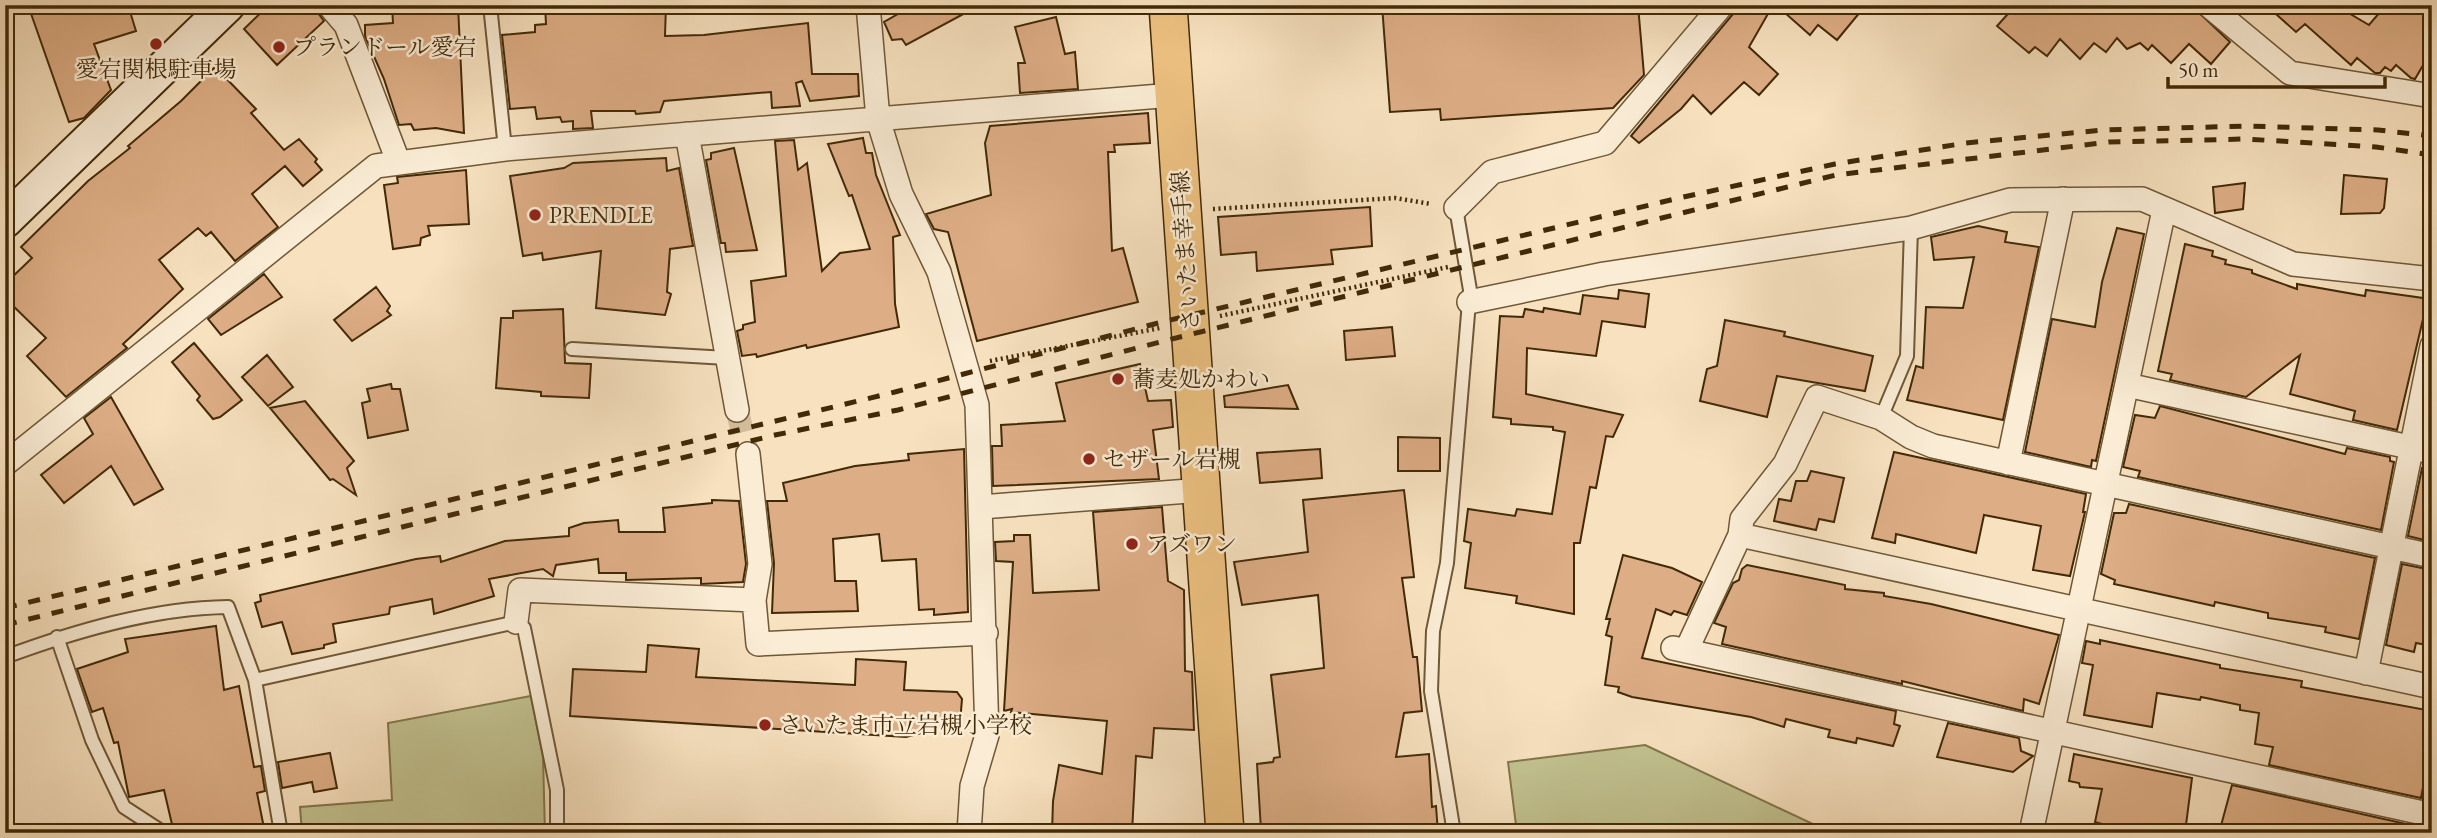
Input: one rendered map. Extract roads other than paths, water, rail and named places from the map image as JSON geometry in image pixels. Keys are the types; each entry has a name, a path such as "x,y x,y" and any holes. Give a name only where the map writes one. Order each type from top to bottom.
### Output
{"main road":[{"name":"さいたま幸手線","path":"1168,5 1225,833"}],"street":[{"path":"5,221 228,5"},
{"path":"329,5 346,25 398,161"},
{"path":"868,5 878,119 901,194 939,272 977,405 987,735 972,786 969,833"},
{"path":"1456,208 1492,172 1605,143 1722,5"},
{"path":"2208,5 2290,73 2432,96"},
{"path":"5,464 376,166 505,149 1173,95"},
{"path":"687,134 737,410"},
{"path":"2008,463 2063,199"},
{"path":"1469,302 1604,274 1911,228 2011,200 2142,199 2293,264 2432,279"},
{"path":"2032,833 2164,210"},
{"path":"2365,673 2390,548 2421,449 2432,346"},
{"path":"2127,385 2421,449"},
{"path":"2432,556 1933,446 1911,437 1881,418 1817,397 1785,464 1742,519 1740,534 1679,650 2432,815"},
{"path":"748,454 760,564 754,600 758,644 986,633"},
{"path":"981,507 1202,490"},
{"path":"1740,534 2432,687"},
{"path":"516,622 520,590 754,600"}],"lane":[{"path":"490,5 505,149"},
{"path":"1454,833 1431,691 1433,631 1447,563 1470,290 1456,208"},
{"path":"1881,418 1907,356 1911,228"},
{"path":"572,349 727,358"},
{"path":"5,657 57,638 191,608 228,607 256,680 281,833"},
{"path":"256,680 516,622 524,628 557,790 557,833"},
{"path":"57,638 92,740 124,807 164,833"}],"tunnel":[{"path":"737,410 748,454"}],"railway":[{"path":"5,608 895,392 1162,322 1679,198 1835,164 1966,143 2104,130 2246,126 2378,130 2432,136"},
{"path":"5,625 775,435 898,410 1168,340 1836,175 2109,142 2246,139 2376,147 2432,155"}],"place":[{"name":"愛宕関根駐車場","path":"156,44"},
{"name":"プランドール愛宕","path":"279,47"},
{"name":"PRENDLE","path":"535,215"},
{"name":"蕎麦処かわい","path":"1118,379"},
{"name":"セザール岩槻","path":"1089,459"},
{"name":"アズワン","path":"1132,544"},
{"name":"さいたま市立岩槻小学校","path":"765,725"}]}
